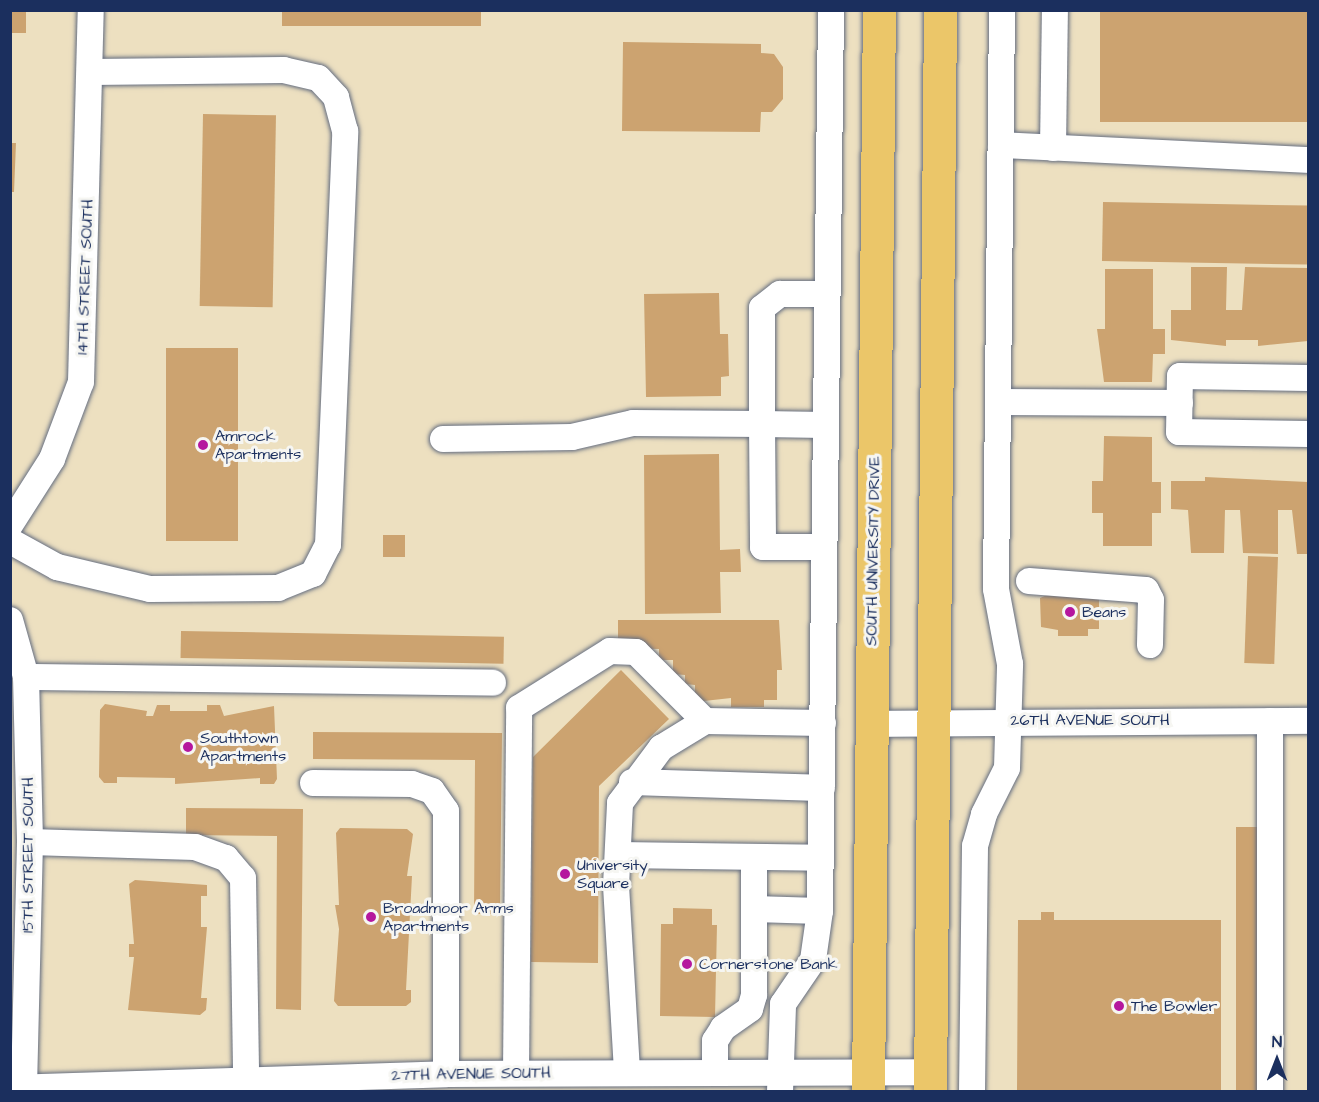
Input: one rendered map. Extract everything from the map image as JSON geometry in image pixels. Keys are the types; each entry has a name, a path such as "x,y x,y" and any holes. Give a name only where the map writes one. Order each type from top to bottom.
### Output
{"main road":[{"name":"SOUTH UNIVERSITY DRIVE","path":"868,1081 879,10"},
{"path":"921,10 940,50"},
{"path":"931,1082 936,722 940,10"}],"street":[{"name":"14TH STREET SOUTH","path":"10,525 23,513 52,459 81,382 91,10"},
{"path":"780,1081 783,1004 813,960 820,911 831,10"},
{"path":"972,1092 975,846 984,814 1007,768 1010,664 996,589 1002,10"},
{"path":"1053,148 1055,10"},
{"path":"10,541 57,567 150,589 278,588 313,574 328,545 345,131 336,96 318,78 284,70 90,72"},
{"path":"1001,145 1308,160"},
{"path":"824,547 763,547 762,308 780,294 826,294"},
{"path":"1308,378 1180,376 1179,432 1308,434"},
{"path":"999,402 1180,403"},
{"path":"443,439 572,437 633,423 825,425"},
{"path":"1029,581 1146,590 1151,600 1150,645"},
{"name":"15TH STREET SOUTH","path":"10,620 26,677 30,842 20,1089"},
{"path":"516,1073 519,708 610,651 636,652 705,721"},
{"path":"26,677 494,683"},
{"name":"26TH AVENUE SOUTH","path":"871,724 1007,720 1308,721"},
{"path":"627,1071 618,855 620,803 632,782 661,748 705,721 823,723"},
{"path":"1270,721 1270,1092"},
{"path":"632,782 822,788"},
{"path":"313,783 412,784 432,791 446,811 446,1074"},
{"path":"30,842 195,847 226,858 243,878 246,1079"},
{"path":"618,855 821,858"},
{"path":"716,1071 716,1041 723,1028 750,1009 754,995 754,857"},
{"path":"754,909 820,911"},
{"name":"27TH AVENUE SOUTH","path":"20,1089 246,1079 446,1074 483,1083 516,1073 627,1071 716,1071 780,1081 931,1082"}],"building":[{"path":"10,10 26,10 26,33 10,33"},
{"path":"282,10 481,10 481,26 282,26"},
{"path":"1100,10 1308,10 1308,122 1100,122"},
{"path":"623,42 761,44 761,53 774,54 783,67 783,99 772,112 761,112 760,132 622,131"},
{"path":"203,114 276,115 273,307 200,306"},
{"path":"10,143 16,143 14,192 10,192"},
{"path":"1103,202 1308,206 1307,265 1102,261"},
{"path":"1191,267 1227,267 1226,310 1242,310 1245,267 1308,268 1308,341 1258,346 1258,340 1226,340 1226,346 1171,340 1171,310 1191,310"},
{"path":"1105,269 1153,269 1153,329 1165,329 1165,354 1153,354 1152,382 1104,382 1097,329 1105,329"},
{"path":"719,293 720,334 728,334 729,376 721,377 721,396 646,397 644,294"},
{"name":"Amrock Apartments","path":"166,348 238,348 238,541 166,541"},
{"path":"1104,436 1152,437 1152,482 1161,482 1161,513 1152,513 1152,546 1103,546 1103,513 1092,513 1092,481 1103,481"},
{"path":"719,454 720,550 740,549 741,572 720,572 721,613 645,614 644,455"},
{"path":"1205,477 1308,482 1308,554 1297,554 1292,510 1278,510 1278,554 1243,553 1240,510 1225,510 1224,553 1191,553 1188,510 1171,509 1171,481 1205,481"},
{"path":"383,535 405,535 405,557 383,557"},
{"path":"1248,556 1278,557 1274,664 1244,663"},
{"name":"Beans","path":"1047,595 1099,595 1099,629 1088,629 1088,636 1058,636 1058,630 1041,627 1040,598"},
{"path":"618,620 779,620 782,670 777,670 777,700 764,700 764,707 731,707 731,698 695,702 695,685 685,684 685,675 673,674 673,660 659,660 659,649 618,648"},
{"path":"181,631 504,637 503,664 181,658"},
{"name":"University Square","path":"621,670 669,719 599,786 598,963 531,962 533,757"},
{"name":"Southtown Apartments","path":"105,704 147,711 146,716 153,716 157,705 170,705 170,711 207,711 207,705 220,705 224,716 274,706 277,779 274,784 260,784 260,778 175,784 175,778 117,777 117,783 104,783 99,777 100,710"},
{"path":"313,732 502,733 500,914 474,914 475,760 313,759"},
{"path":"186,808 303,809 301,1010 276,1009 277,836 186,835"},
{"path":"1236,827 1263,827 1263,1092 1236,1092"},
{"name":"Broadmoor Arms Apartments","path":"340,828 407,829 413,834 407,876 412,876 406,990 411,990 411,1002 406,1006 338,1006 334,1001 339,929 335,905 339,905 336,833"},
{"path":"135,880 207,885 207,896 201,896 201,927 207,927 201,998 207,998 206,1010 200,1015 128,1010 134,957 129,957 129,944 134,944 129,884"},
{"path":"673,908 712,909 712,925 717,925 715,1017 660,1016 661,924 673,924"},
{"name":"The Bowler","path":"1041,912 1054,912 1054,920 1221,920 1221,1092 1017,1092 1018,920 1041,920"}],"place":[{"name":"Amrock Apartments","path":"203,445"},
{"name":"Beans","path":"1070,612"},
{"name":"Southtown Apartments","path":"188,747"},
{"name":"University Square","path":"565,874"},
{"name":"Broadmoor Arms Apartments","path":"371,917"},
{"name":"Cornerstone Bank","path":"687,964"},
{"name":"The Bowler","path":"1119,1006"}]}
